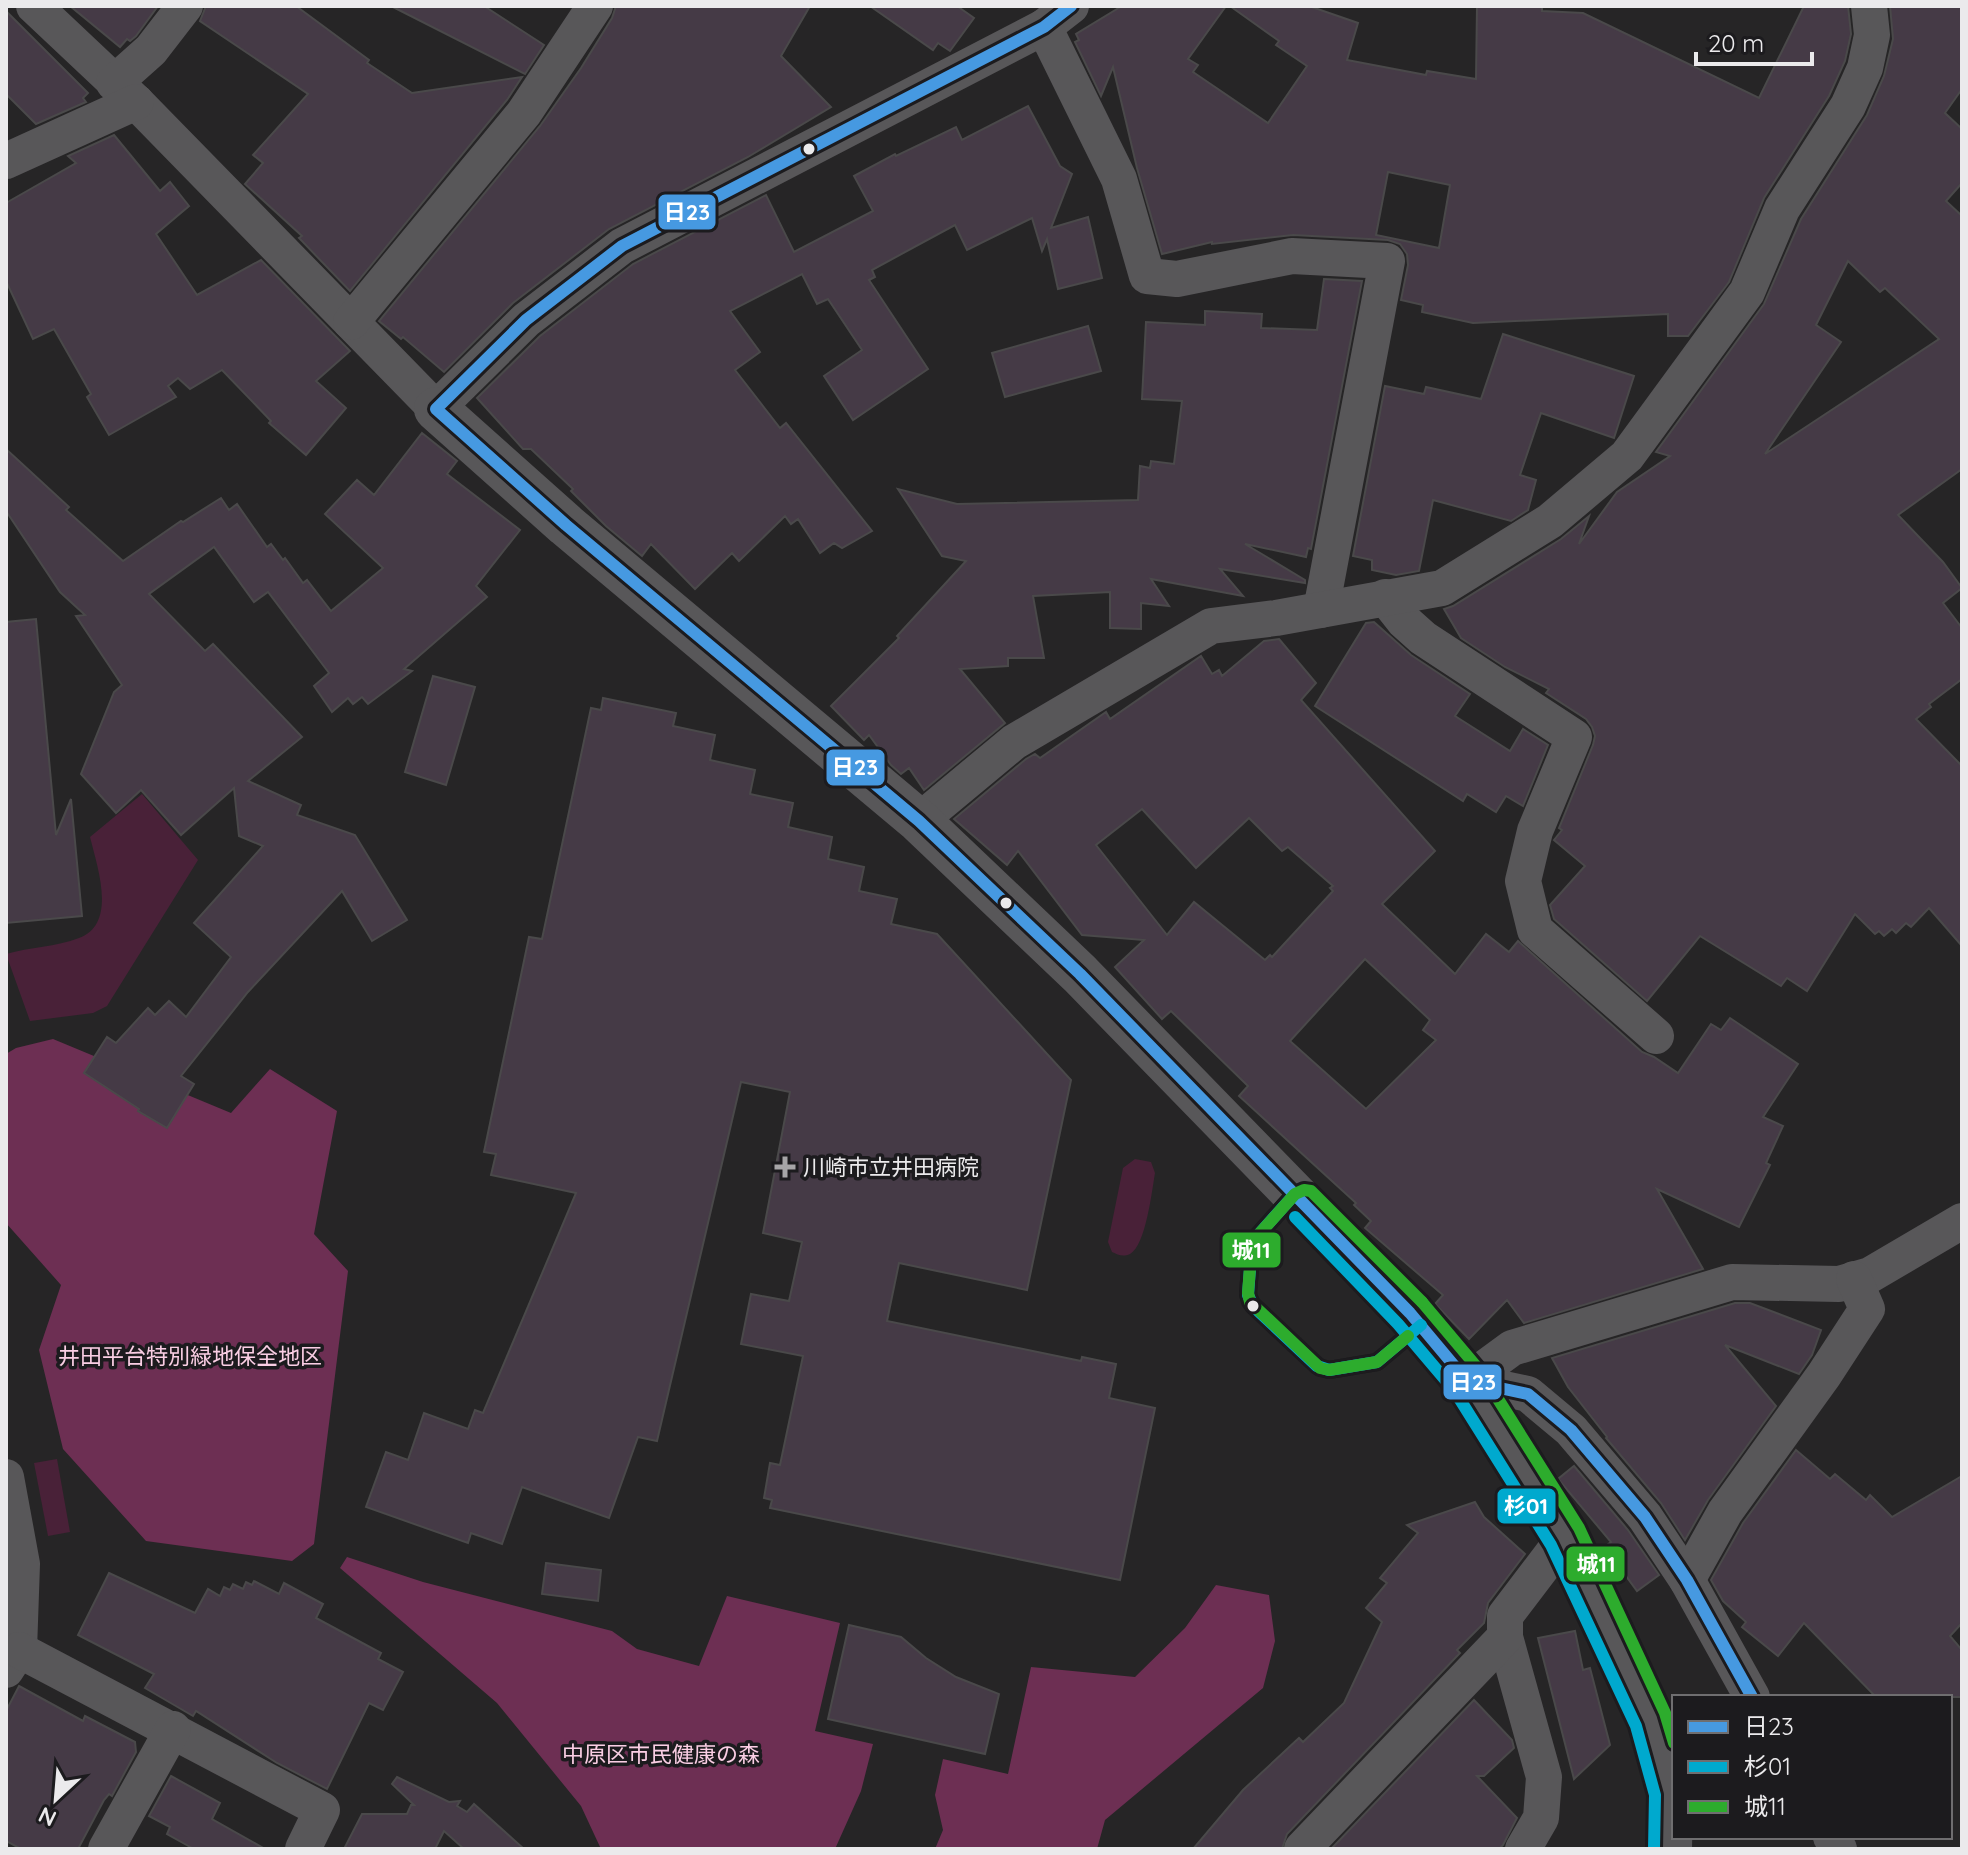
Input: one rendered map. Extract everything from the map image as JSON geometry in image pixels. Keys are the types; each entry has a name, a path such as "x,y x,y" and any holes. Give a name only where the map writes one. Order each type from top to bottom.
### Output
{"street":[{"path":"34,6 125,92 436,409 566,525 919,821 1080,974 1410,1313 1467,1381 1565,1537 1651,1720 1671,1793 1670,1849"},
{"path":"6,161 125,92 151,50 185,6"},
{"path":"351,322 524,113 595,6"},
{"path":"919,821 1014,742 1211,626 1442,588 1550,521 1628,455 1747,292 1782,209 1848,106 1865,68 1872,35 1869,6"},
{"path":"436,409 526,320 622,246 1058,16 1119,179 1147,276 1177,279 1292,256 1387,261 1321,610"},
{"path":"1385,597 1423,638 1574,737 1535,831 1523,881 1535,930 1656,1036"},
{"path":"1467,1381 1512,1348 1732,1282 1839,1284 1870,1275 1962,1221"},
{"path":"1687,1580 1725,1512 1824,1375 1867,1309 1854,1279"},
{"path":"1467,1381 1528,1394 1571,1430 1645,1517 1687,1580 1751,1695"},
{"path":"6,1477 22,1564 13,1660 173,1729 322,1810 303,1849"},
{"path":"1523,1849 1541,1818 1544,1777 1505,1637 1505,1616 1565,1537"},
{"path":"1302,1849 1505,1637"},
{"path":"106,1849 173,1729"}],"shaded area":[{"path":"142,794 198,860 107,1006 93,1013 30,1021 6,954 70,941 91,931 98,920 102,893 90,837"},
{"path":"1135,1159 1151,1162 1155,1173 1140,1240 1130,1254 1121,1255 1112,1252 1108,1242 1123,1168"},
{"path":"57,1459 70,1532 48,1536 34,1463"}],"green space":[{"name":"井田平台特別緑地保全地区","path":"53,1039 231,1113 270,1069 337,1111 314,1234 348,1271 314,1544 292,1561 146,1541 63,1449 39,1350 61,1285 6,1223 6,1054 16,1048"},
{"name":"中原区市民健康の森","path":"347,1557 423,1582 612,1631 637,1649 699,1666 727,1596 840,1623 815,1731 873,1744 861,1791 835,1849 601,1849 581,1806 497,1703 340,1568"},
{"path":"1216,1585 1269,1595 1275,1641 1263,1688 1105,1820 1097,1849 935,1849 943,1830 935,1795 943,1759 1008,1774 1031,1667 1135,1677 1185,1628"}],"building":[{"path":"70,6 158,6 136,36 130,41 127,39 120,47"},
{"path":"206,6 296,6 369,60 367,63 412,93 522,77 507,100 350,291 299,238 302,236 245,184 263,163 253,155 308,94 200,21"},
{"path":"391,6 484,6 544,45 525,74"},
{"path":"616,6 810,6 781,56 831,107 748,157 609,229 513,303 444,372 379,321 540,126 581,68 612,18"},
{"path":"870,6 957,6 974,18 950,51 938,43 933,50"},
{"path":"1122,6 1226,6 1188,59 1198,65 1193,72 1268,123 1307,66 1276,45 1279,41 1230,6 1309,6 1358,23 1347,60 1426,75 1427,71 1476,79 1477,6 1542,6 1542,11 1583,13 1759,98 1804,6 1848,6 1851,34 1845,61 1829,96 1764,198 1729,282 1688,336 1668,336 1668,314 1473,323 1422,312 1423,305 1401,300 1408,265 1407,254 1400,244 1388,240 1293,235 1212,242 1162,254 1113,67 1101,96 1075,42 1079,40 1076,34","holes":["1388,172 1450,185 1439,248 1376,235"]},
{"path":"1890,6 1962,6 1962,89 1945,113 1962,129 1962,183 1946,201 1962,216 1962,469 1898,515 1943,562 1962,588 1943,603 1962,628 1962,679 1929,704 1931,707 1916,719 1962,766 1962,946 1929,908 1911,927 1906,923 1896,933 1892,929 1884,936 1879,931 1875,934 1855,914 1807,991 1787,978 1781,986 1700,936 1647,1001 1554,919 1550,905 1585,866 1554,840 1562,830 1559,828 1593,745 1595,736 1592,727 1586,719 1546,693 1549,689 1505,667 1461,638 1444,609 1561,539 1589,516 1579,544 1617,492 1670,456 1656,452 1764,304 1801,219 1867,115 1884,76 1893,39","holes":["1848,261 1880,292 1885,288 1939,339 1765,454 1841,342 1816,325"]},
{"path":"6,11 88,93 83,98 86,102 36,124 6,94"},
{"path":"1028,106 1060,166 1072,174 1051,228 1088,217 1102,278 1058,289 1047,239 1042,251 1032,218 967,250 955,225 872,270 875,277 869,280 928,369 853,420 824,376 862,350 828,299 817,304 802,274 730,311 760,352 735,370 780,428 786,423 872,531 842,548 834,543 820,553 798,519 791,524 785,516 739,561 732,553 695,589 651,544 642,556 606,526 531,449 523,449 477,398 540,336 633,264 766,195 794,252 873,211 854,176 956,127 962,140"},
{"path":"114,135 160,191 170,182 189,206 156,234 197,295 261,260 350,351 316,381 346,408 306,455 269,423 271,421 222,370 190,389 178,378 168,386 176,397 109,435 87,397 91,394 54,329 33,339 6,281 6,203 76,163 68,156"},
{"path":"1324,279 1362,281 1311,549 1308,548 1306,557 1245,544 1305,580 1305,583 1220,569 1243,596 1151,579 1169,606 1141,603 1141,629 1110,628 1110,592 1033,596 1044,658 1008,658 1008,666 960,669 1005,723 924,790 909,768 901,774 869,735 864,740 831,706 899,638 897,636 966,561 942,556 898,489 957,504 1138,500 1140,466 1150,468 1151,461 1174,464 1182,401 1142,399 1146,322 1205,325 1205,311 1262,314 1261,328 1317,330"},
{"path":"1088,326 1101,371 1005,397 992,353"},
{"path":"1503,334 1634,376 1614,438 1541,413 1520,475 1536,480 1528,510 1511,521 1433,500 1419,571 1396,575 1372,570 1372,560 1353,556 1385,386 1424,394 1426,387 1481,399"},
{"path":"422,433 457,461 447,474 520,530 476,586 487,597 404,669 412,671 368,704 362,697 353,704 348,698 332,712 314,686 329,673 268,592 254,602 214,547 149,594 205,651 213,644 302,737 248,781 301,805 297,815 355,835 407,920 372,941 342,891 248,992 181,1076 194,1084 167,1128 84,1073 107,1037 116,1043 148,1008 155,1015 169,1001 186,1017 231,957 194,923 263,846 239,836 234,788 181,835 141,790 116,813 81,774 114,692 122,685 76,616 85,615 60,592 6,511 6,449 69,507 66,510 123,561 221,498 229,510 237,504 267,547 271,544 283,560 285,558 303,583 307,580 331,611 383,568 325,514 357,480 374,495"},
{"path":"36,619 56,835 71,799 82,916 6,923 6,622"},
{"path":"1374,622 1411,655 1470,694 1455,716 1510,751 1523,729 1548,745 1523,806 1506,796 1496,812 1467,794 1463,801 1315,706 1366,623"},
{"path":"1279,639 1316,683 1301,700 1435,851 1382,904 1455,974 1486,934 1509,952 1518,941 1642,1052 1678,1073 1711,1024 1721,1030 1730,1018 1798,1064 1763,1117 1783,1126 1766,1163 1770,1165 1739,1227 1657,1189 1703,1269 1524,1323 1507,1300 1469,1339 1435,1304 1443,1295 1365,1228 1371,1221 1354,1205 1356,1203 1239,1096 1248,1086 1171,1011 1162,1019 1115,967 1144,940 1082,935 1018,851 1007,865 954,819 1026,759 1035,754 1040,758 1106,712 1110,719 1201,656 1212,674 1219,670 1222,676 1264,641","holes":["1142,809 1196,868 1249,818 1282,851 1288,847 1333,886 1330,888 1333,891 1272,957 1270,955 1265,960 1194,902 1167,935 1096,845","1365,959 1430,1020 1423,1030 1436,1040 1366,1109 1290,1041"]},
{"path":"433,676 475,687 446,785 405,772"},
{"path":"603,698 676,713 673,726 715,735 710,760 755,770 750,794 793,803 788,827 832,837 828,859 864,867 859,891 897,899 891,924 937,934 1071,1080 1027,1290 899,1263 887,1321 1081,1361 1082,1357 1116,1364 1109,1398 1155,1408 1120,1580 770,1508 772,1500 764,1498 770,1463 780,1465 803,1356 741,1344 751,1294 789,1301 802,1242 763,1233 790,1092 741,1082 657,1441 638,1437 609,1518 522,1487 502,1544 471,1533 468,1543 366,1507 386,1452 408,1460 424,1413 468,1429 475,1410 483,1413 576,1193 491,1175 496,1154 484,1152 529,937 542,939 591,708 601,710"},
{"path":"1735,1303 1750,1303 1821,1330 1812,1355 1799,1374 1725,1345 1776,1406 1708,1500 1685,1540 1661,1503 1568,1387 1552,1358"},
{"path":"1796,1450 1830,1479 1835,1474 1866,1500 1870,1495 1892,1517 1962,1476 1962,1623 1950,1636 1962,1650 1962,1697 1874,1695 1804,1623 1778,1656 1742,1627 1746,1622 1723,1601 1711,1580 1743,1523"},
{"path":"1574,1466 1628,1530 1659,1575 1637,1591 1607,1545 1611,1542 1558,1479"},
{"path":"1475,1502 1484,1517 1525,1554 1488,1603 1484,1623 1457,1650 1460,1653 1287,1834 1282,1849 1193,1849 1243,1790 1299,1738 1303,1742 1344,1703 1382,1622 1366,1608 1387,1583 1380,1578 1418,1533 1407,1525"},
{"path":"546,1563 601,1570 598,1601 542,1594"},
{"path":"109,1573 195,1613 208,1589 220,1596 224,1587 230,1590 233,1584 243,1589 246,1582 252,1585 254,1581 279,1594 284,1583 323,1604 316,1618 381,1653 378,1659 403,1672 383,1710 369,1703 327,1789 277,1763 196,1711 193,1716 145,1688 154,1674 78,1635"},
{"path":"849,1625 901,1637 956,1677 999,1694 985,1754 828,1719"},
{"path":"1575,1631 1583,1670 1590,1668 1610,1745 1574,1779 1538,1638"},
{"path":"19,1686 83,1721 85,1716 135,1742 136,1752 112,1796 109,1794 104,1800 78,1849 21,1849 6,1841 6,1711"},
{"path":"1474,1700 1512,1740 1514,1748 1484,1776 1477,1776 1517,1818 1503,1845 1499,1849 1331,1849"},
{"path":"171,1776 220,1803 212,1819 265,1849 194,1849 167,1834 170,1827 149,1816"},
{"path":"397,1777 449,1802 460,1801 457,1806 467,1812 474,1804 524,1849 464,1849 444,1831 435,1849 344,1849 362,1814 407,1814 414,1805 392,1784"}],"transit line":[{"name":"日23","path":"1071,6 1044,27 622,246 526,320 436,409 566,525 919,821 1080,974 1410,1313 1467,1381 1528,1394 1571,1430 1645,1517 1687,1580 1751,1695"},
{"name":"城11","path":"1408,1336 1377,1362 1329,1370 1320,1368 1250,1302 1252,1242 1295,1194 1311,1191 1422,1302"},
{"name":"杉01","path":"1294,1195 1252,1242 1248,1295 1253,1306 1317,1366 1329,1370 1377,1362 1421,1325"},
{"name":"杉01","path":"1295,1217 1398,1324 1454,1390 1551,1545 1636,1726 1655,1795 1654,1849"},
{"name":"城11","path":"1422,1302 1481,1372 1579,1528 1665,1713 1672,1736"}],"place":[{"name":"川崎市立井田病院","path":"785,1167"}]}
